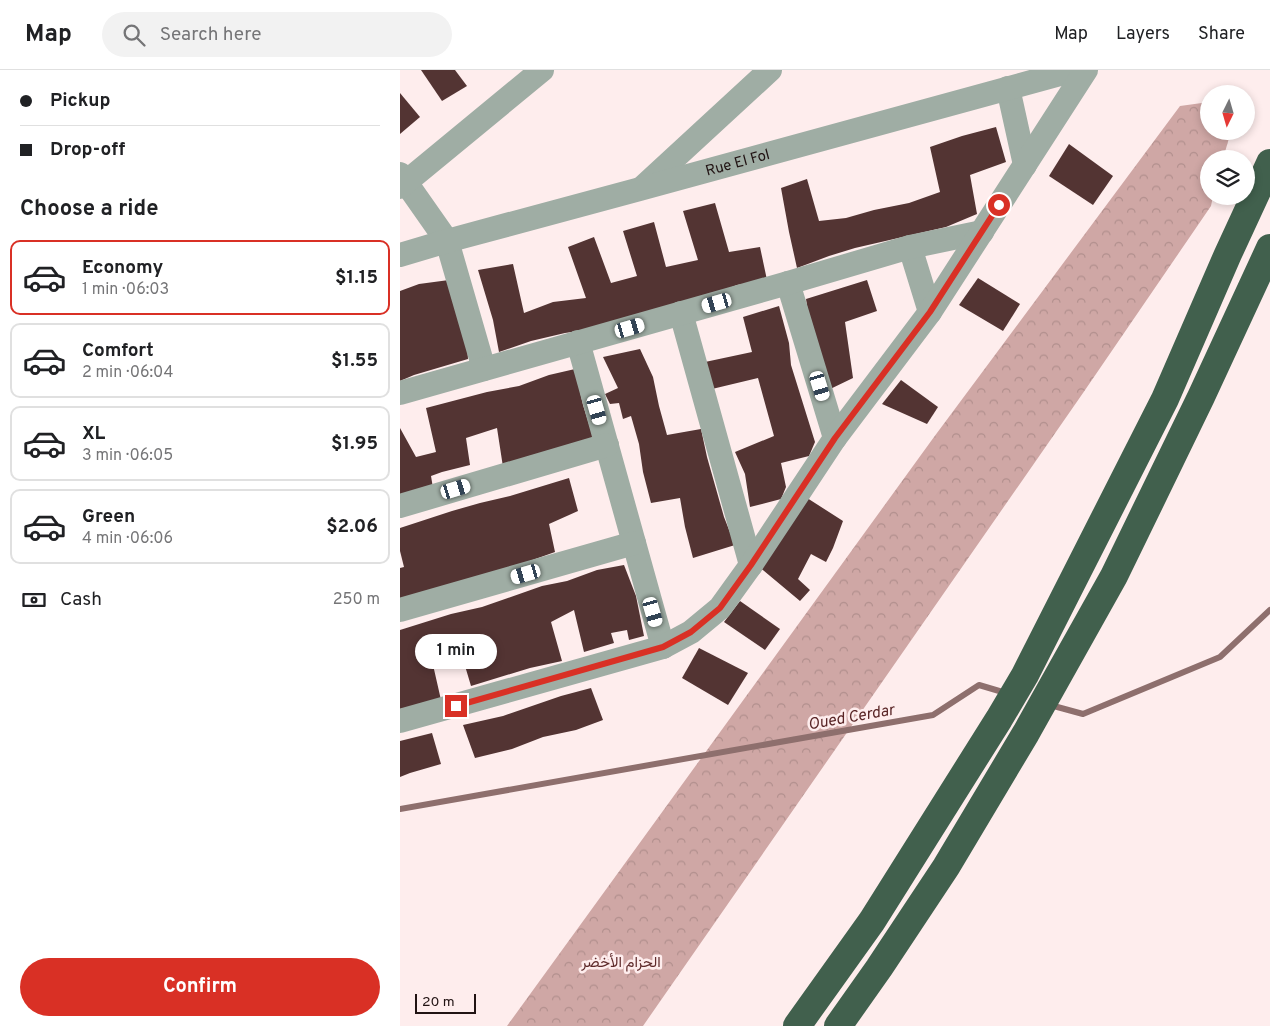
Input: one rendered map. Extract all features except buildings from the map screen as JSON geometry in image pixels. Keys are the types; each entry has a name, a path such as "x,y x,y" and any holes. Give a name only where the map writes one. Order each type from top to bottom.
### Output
{"highway":[{"path":"798,1026 872,921 1025,675 1165,399 1270,163"},
{"path":"838,1026 946,867 1026,733 1114,576 1197,406 1270,248"}],"street":[{"path":"484,369 447,241 402,181 542,70"},
{"path":"640,189 770,70"},
{"name":"Rue El Fol","path":"400,255 1075,70"},
{"path":"400,721 663,647 691,632 720,608 751,565 835,438 930,312 1086,70"},
{"path":"1008,88 1025,164"},
{"path":"400,393 910,247 982,232"},
{"path":"910,247 930,312"},
{"path":"788,283 835,438"},
{"path":"681,313 751,565"},
{"path":"578,342 663,647"},
{"path":"400,506 607,445"},
{"path":"400,610 634,543"}],"green space":[{"name":"الحزام الأخضر","path":"1200,103 1200,140 1228,140 1226,150 1200,150 1200,205 1211,206 643,1026 507,1026 934,437 1180,106"}],"waterway":[{"name":"Oued Cerdar","path":"1050,705 1083,714 1220,657 1270,610"},
{"name":"Oued Cerdar","path":"400,809 933,715 979,685 1006,693"}],"route":[{"path":"456,706 663,647 691,632 720,608 751,565 835,438 930,312 999,205"}]}
